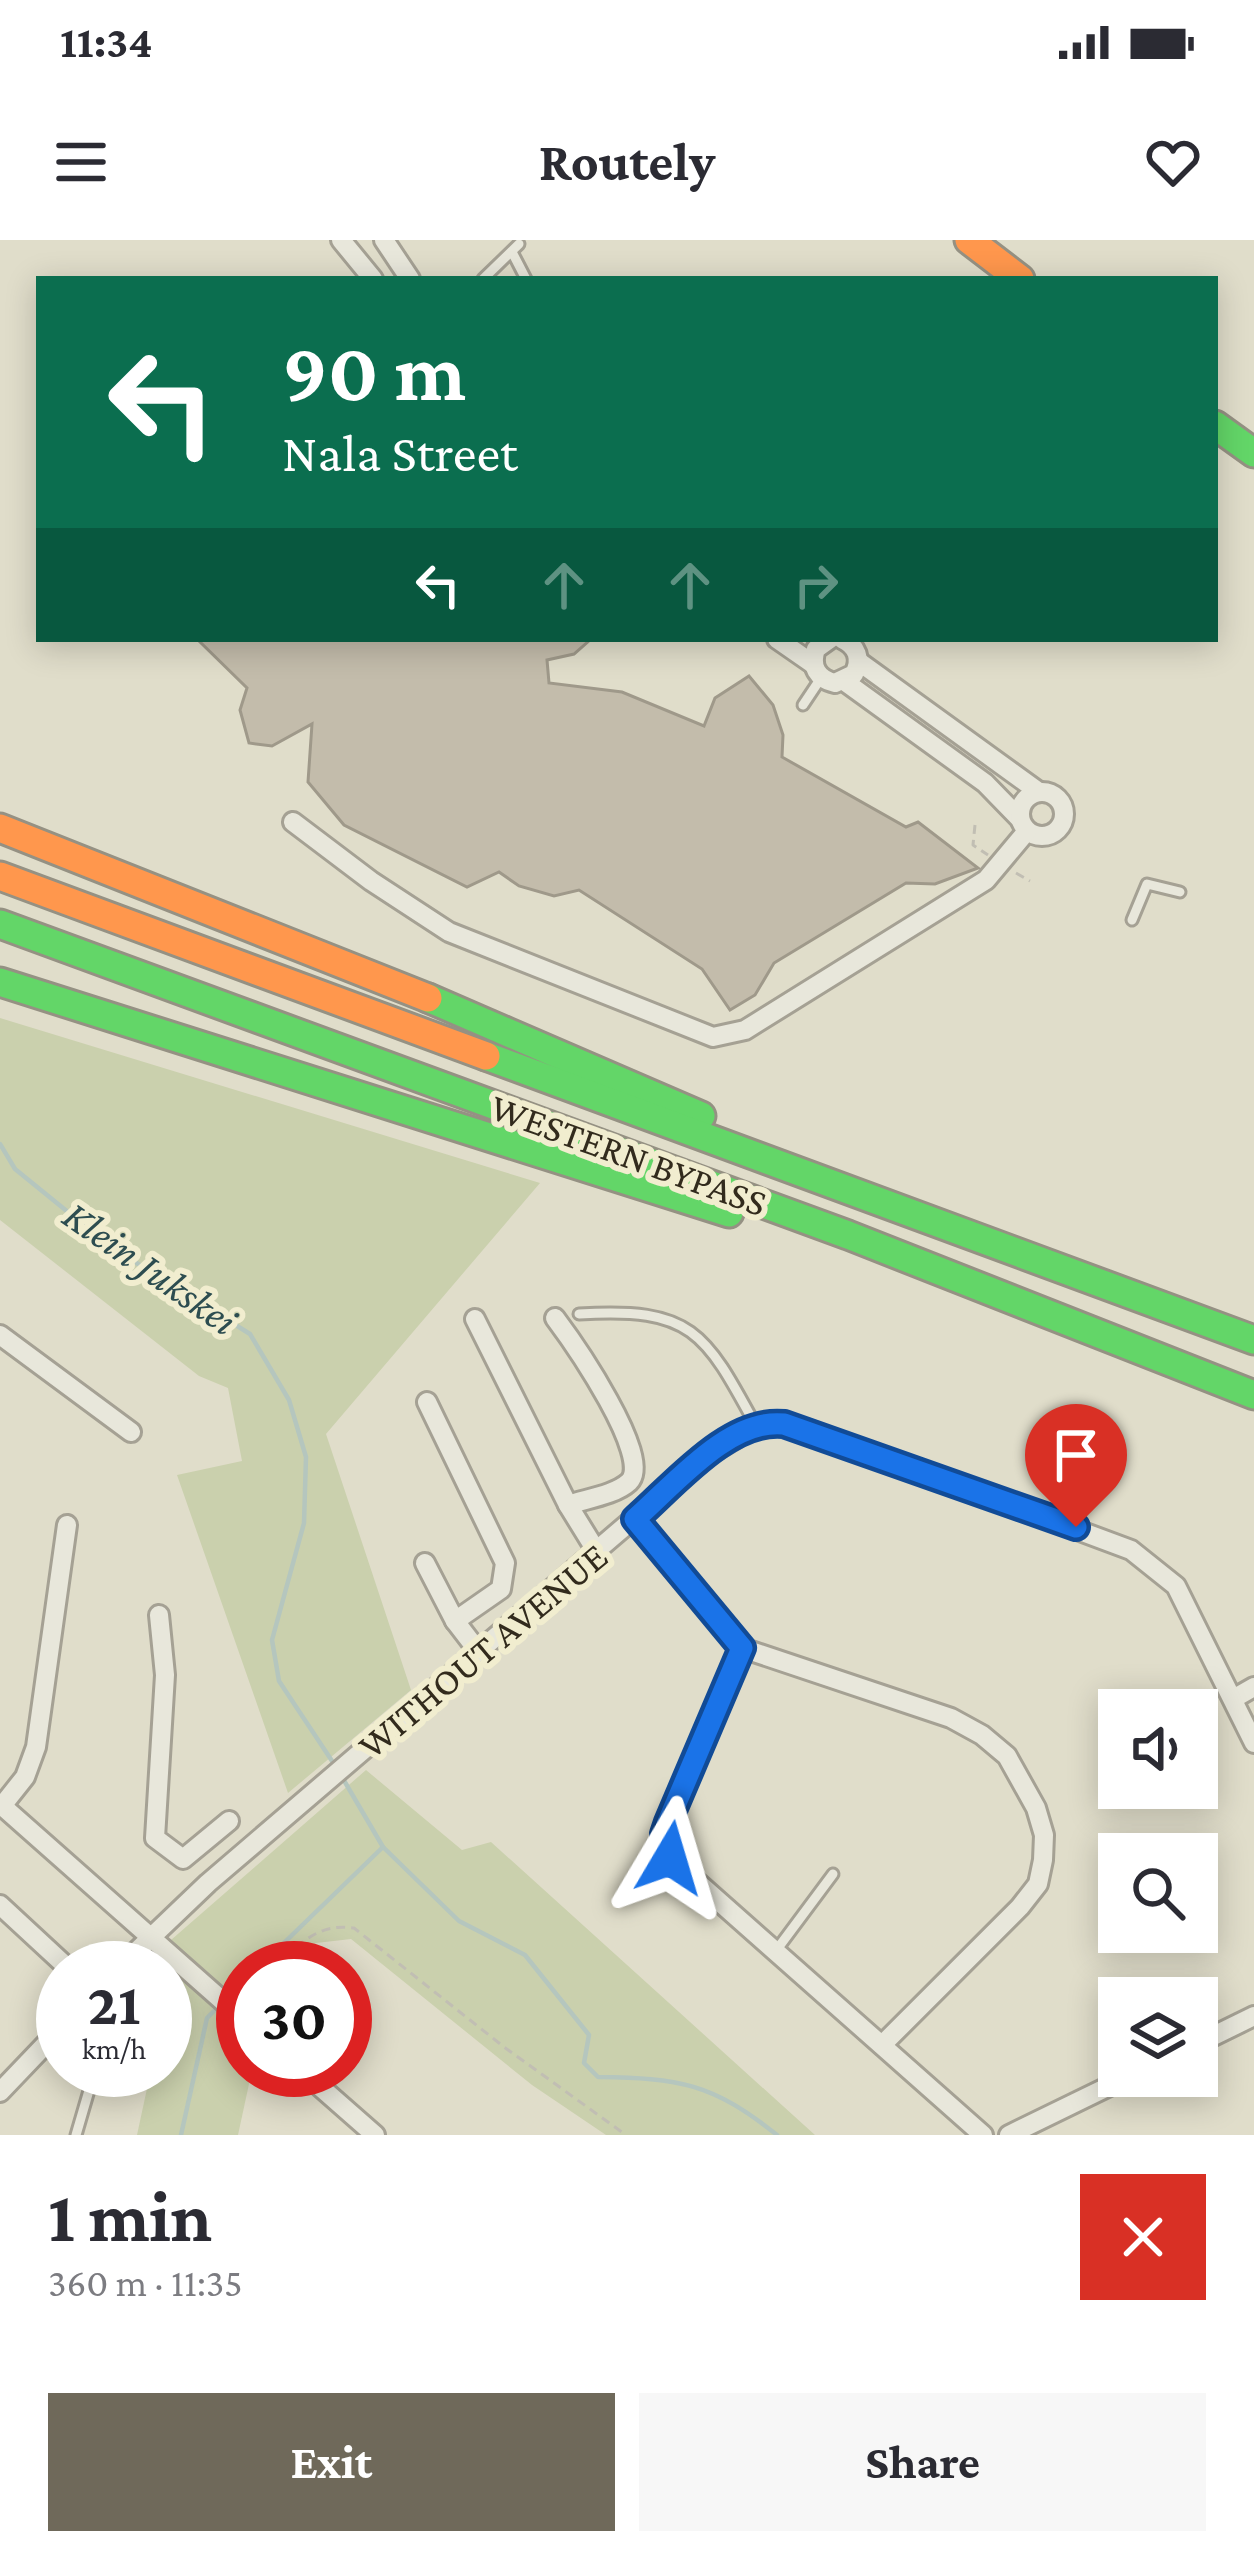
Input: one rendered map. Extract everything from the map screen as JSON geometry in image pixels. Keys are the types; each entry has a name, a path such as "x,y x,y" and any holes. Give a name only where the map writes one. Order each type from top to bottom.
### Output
{"main road":[{"path":"968,240 1016,276"},
{"path":"1218,426 1254,453"},
{"path":"0,828 507,1029 690,1110 880,1204"},
{"name":"WESTERN BYPASS","path":"0,877 1254,1340"},
{"name":"WESTERN BYPASS","path":"0,924 848,1235 1254,1395"},
{"path":"0,982 669,1196 783,1225 848,1235"}],"street":[{"path":"341,240 371,276"},
{"path":"384,240 408,276"},
{"path":"780,642 835,683 854,674 858,661 854,648 838,642"},
{"path":"817,671 816,649 826,642"},
{"path":"844,681 985,783 1023,825 1048,836 1063,822 1060,802 1039,792 858,661"},
{"path":"292,822 449,932 713,1037 745,1030 986,880 1023,825 1022,803 1039,792"},
{"path":"555,1318 594,1372 636,1462 624,1486 568,1505"},
{"path":"475,1319 568,1505 597,1552"},
{"path":"0,1335 131,1432"},
{"path":"427,1402 507,1572 495,1596 455,1621"},
{"path":"756,1426 770,1422 806,1429 1131,1550 1176,1586 1254,1743"},
{"name":"WITHOUT AVENUE","path":"145,1941 707,1456 756,1426"},
{"path":"635,1519 742,1648 950,1718 982,1735 1007,1756 1036,1808 1044,1835 1038,1885 882,2045"},
{"path":"67,1525 36,1747 25,1777 1,1805 216,1995"},
{"path":"425,1564 455,1621 478,1652"},
{"path":"159,1615 165,1675 155,1838 208,1883"},
{"path":"742,1648 664,1834 670,1858 983,2135"},
{"path":"1233,1699 1254,1687"},
{"path":"183,1859 229,1821"},
{"path":"0,1905 39,1941"},
{"path":"1218,2034 1254,2016"},
{"path":"0,2092 36,2054"},
{"path":"1009,2135 1098,2092"},
{"path":"331,2097 374,2135"}],"lane":[{"path":"486,276 515,248 525,276"},
{"path":"803,705 817,671"},
{"path":"1132,920 1147,884 1180,892"},
{"path":"579,1314 650,1312 704,1342 721,1362 756,1426"},
{"path":"775,1952 833,1874"},
{"path":"76,2135 91,2097"}],"path":[{"path":"302,1941 330,1925 354,1928 370,1941"},
{"path":"372,1942 504,2047 626,2135"}],"green space":[{"path":"0,1018 540,1183 326,1434 411,1690 288,1793 177,1475 242,1461 228,1388 199,1376 0,1220"},
{"path":"366,1770 462,1850 491,1842 815,2135 606,2135 532,2085 372,1956 372,1941 216,1941 216,1983 192,1960 192,1941 171,1940"},
{"path":"192,1987 216,2008 216,2097 246,2097 238,2135 137,2135 145,2097 192,2097"}],"building":[{"path":"200,642 588,642 574,654 547,660 549,683 622,692 704,726 715,698 749,676 773,705 783,735 782,757 906,827 918,822 978,868 935,884 906,883 774,963 755,995 730,1010 702,969 579,890 554,896 519,886 499,872 467,887 344,825 308,782 312,724 272,746 249,743 240,710 247,688"}],"waterway":[{"name":"Klein Jukskei","path":"0,1144 15,1169 111,1247 250,1334 289,1400 306,1457 304,1523 272,1640 279,1681 336,1767"},
{"name":"Klein Jukskei","path":"342,1777 383,1847 459,1921 525,1955 589,2035 584,2063 598,2077 694,2087 733,2104 777,2135"},
{"path":"286,1941 383,1847"},
{"path":"181,2135 207,2018 214,2011"}],"traffic: fast":[{"path":"1218,427 1254,453"},
{"path":"0,924 848,1235 1254,1395"},
{"path":"0,982 729,1213"},
{"path":"428,998 701,1116"},
{"path":"486,1056 1254,1340"}],"traffic: slow":[{"path":"969,240 1016,276"},
{"path":"0,828 428,998"},
{"path":"0,876 486,1056"}],"route":[{"path":"670,1858 664,1834 668,1822 742,1648 635,1519 707,1456 756,1426 784,1424 1076,1527"}]}
